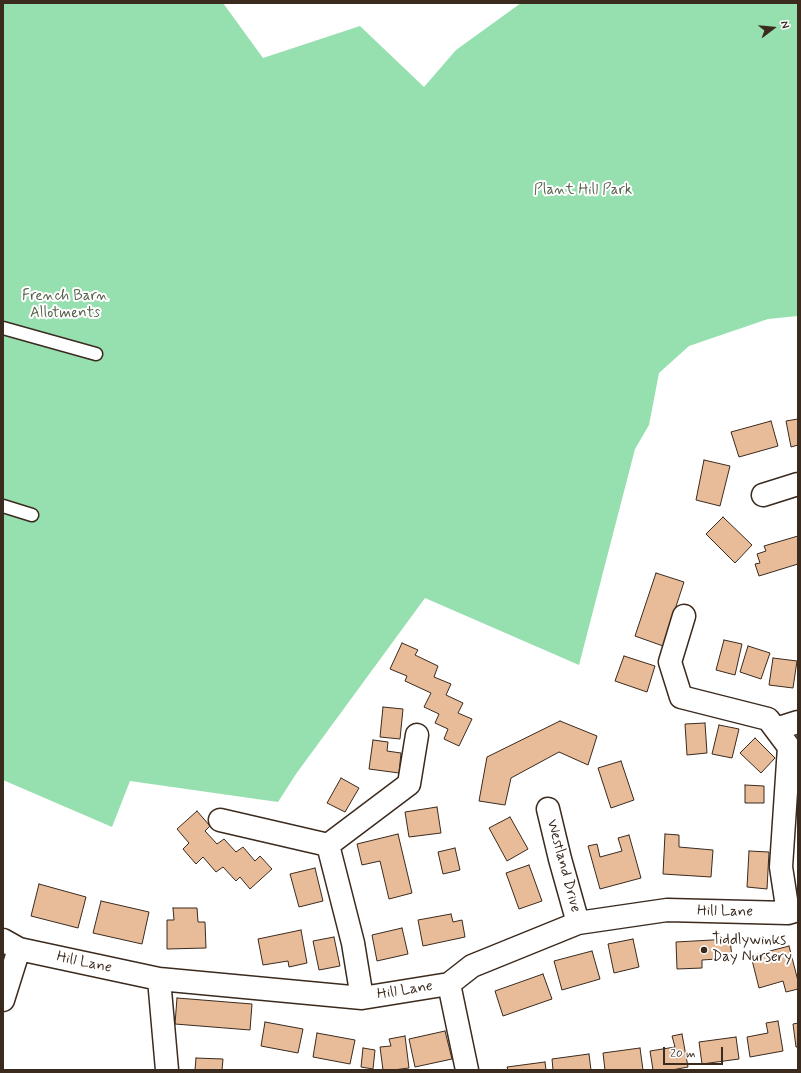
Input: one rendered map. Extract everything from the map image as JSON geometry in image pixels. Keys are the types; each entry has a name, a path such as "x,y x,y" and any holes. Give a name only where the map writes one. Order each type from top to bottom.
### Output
{"street":[{"path":"763,495 798,484"},
{"path":"684,616 670,662 680,697 768,718 789,747 781,867 793,912"},
{"path":"776,729 798,722"},
{"path":"328,845 409,784 417,735"},
{"name":"Westland Drive","path":"548,809 578,923"},
{"path":"220,820 328,845"},
{"path":"328,845 353,943 362,998"},
{"name":"Hill Lane","path":"11,944 159,979 362,998 449,984 472,966 578,923 667,910 793,912"},
{"path":"3,1000 11,944"},
{"path":"159,979 167,1070"},
{"path":"449,984 467,1070"}],"lane":[{"path":"3,328 96,354"},
{"path":"3,506 32,515"}],"green space":[{"path":"3,3 223,3 263,58 360,26 424,87 456,50 521,3 798,3 798,316 768,319 689,346 659,373 649,425 635,449 579,665 425,598 296,774 278,802 130,781 112,827 3,780"}],"building":[{"path":"798,419 798,445 791,447 786,421"},
{"path":"771,421 778,446 739,457 731,432"},
{"path":"704,460 730,466 720,506 696,500"},
{"path":"723,517 752,545 735,563 706,534"},
{"path":"798,536 798,564 759,576 755,564 760,563 757,554 766,551 764,546"},
{"path":"656,573 684,582 663,646 635,636"},
{"path":"724,640 742,644 735,675 716,670"},
{"path":"402,643 418,650 415,655 438,666 434,677 451,684 446,695 463,703 458,713 472,719 459,746 444,739 448,729 435,723 439,714 424,707 431,693 405,681 407,676 390,669"},
{"path":"748,646 770,653 761,679 740,672"},
{"path":"624,656 655,666 647,692 615,681"},
{"path":"773,658 797,661 793,688 769,685"},
{"path":"383,707 403,709 400,739 380,737"},
{"path":"560,721 597,736 588,765 559,752 511,778 505,805 479,801 487,757"},
{"path":"705,723 707,753 687,755 685,724"},
{"path":"719,725 739,729 732,758 712,754"},
{"path":"755,738 775,758 761,773 740,753"},
{"path":"373,740 388,742 387,751 401,753 399,773 369,769"},
{"path":"621,761 634,800 611,808 598,768"},
{"path":"341,778 359,788 345,812 327,803"},
{"path":"745,785 764,786 764,803 745,803"},
{"path":"437,807 441,833 409,837 405,812"},
{"path":"197,811 210,826 205,831 217,844 224,839 236,852 243,847 255,861 260,856 272,869 250,889 240,877 236,881 223,867 216,872 203,857 196,864 183,849 189,843 177,829"},
{"path":"510,817 528,849 507,861 489,828"},
{"path":"398,834 412,893 389,899 380,861 362,865 357,844"},
{"path":"665,834 679,835 679,847 713,850 711,877 663,874"},
{"path":"629,835 641,878 600,889 588,846 597,844 600,857 622,851 618,838"},
{"path":"455,848 460,870 443,874 438,852"},
{"path":"749,851 769,852 767,889 747,887"},
{"path":"529,865 542,901 519,909 506,873"},
{"path":"315,868 323,901 299,907 290,874"},
{"path":"39,884 86,897 78,928 31,916"},
{"path":"101,901 149,912 142,944 93,933"},
{"path":"173,908 197,908 198,922 205,922 206,948 167,949 167,920 174,920"},
{"path":"451,914 453,922 462,920 465,937 423,946 418,920"},
{"path":"402,928 408,954 377,961 372,935"},
{"path":"301,930 307,963 289,967 288,961 263,965 258,939"},
{"path":"334,937 340,966 319,970 313,941"},
{"path":"633,939 639,967 614,973 608,944"},
{"name":"Tiddlywinks Day Nursery","path":"730,939 732,958 702,960 702,968 677,969 676,942"},
{"path":"789,946 798,981 798,989 786,992 783,981 759,988 751,956"},
{"path":"592,951 600,979 562,990 554,961"},
{"path":"543,974 552,999 503,1016 495,991"},
{"path":"177,998 252,1004 250,1030 175,1024"},
{"path":"778,1021 783,1051 750,1057 747,1037 768,1033 766,1023"},
{"path":"265,1022 303,1029 298,1053 261,1046"},
{"path":"798,1023 798,1047 796,1047 793,1024"},
{"path":"445,1031 452,1059 415,1067 409,1039"},
{"path":"317,1033 355,1040 350,1064 313,1057"},
{"path":"682,1034 688,1067 672,1070 653,1070 650,1051 675,1047 672,1036"},
{"path":"405,1036 409,1068 383,1070 380,1047 391,1046 389,1039"},
{"path":"736,1037 739,1059 702,1064 699,1042"},
{"path":"363,1048 375,1050 373,1069 361,1067"},
{"path":"640,1048 643,1070 605,1070 603,1053"},
{"path":"589,1054 591,1070 553,1070 552,1059"},
{"path":"196,1058 223,1059 222,1070 195,1070"},
{"path":"545,1062 546,1070 508,1070 507,1067"}],"place":[{"name":"Tiddlywinks Day Nursery","path":"704,950"}],"park label":[{"name":"Plant Hill Park","path":"583,191"},
{"name":"French Barn Allotments","path":"65,306"}]}
